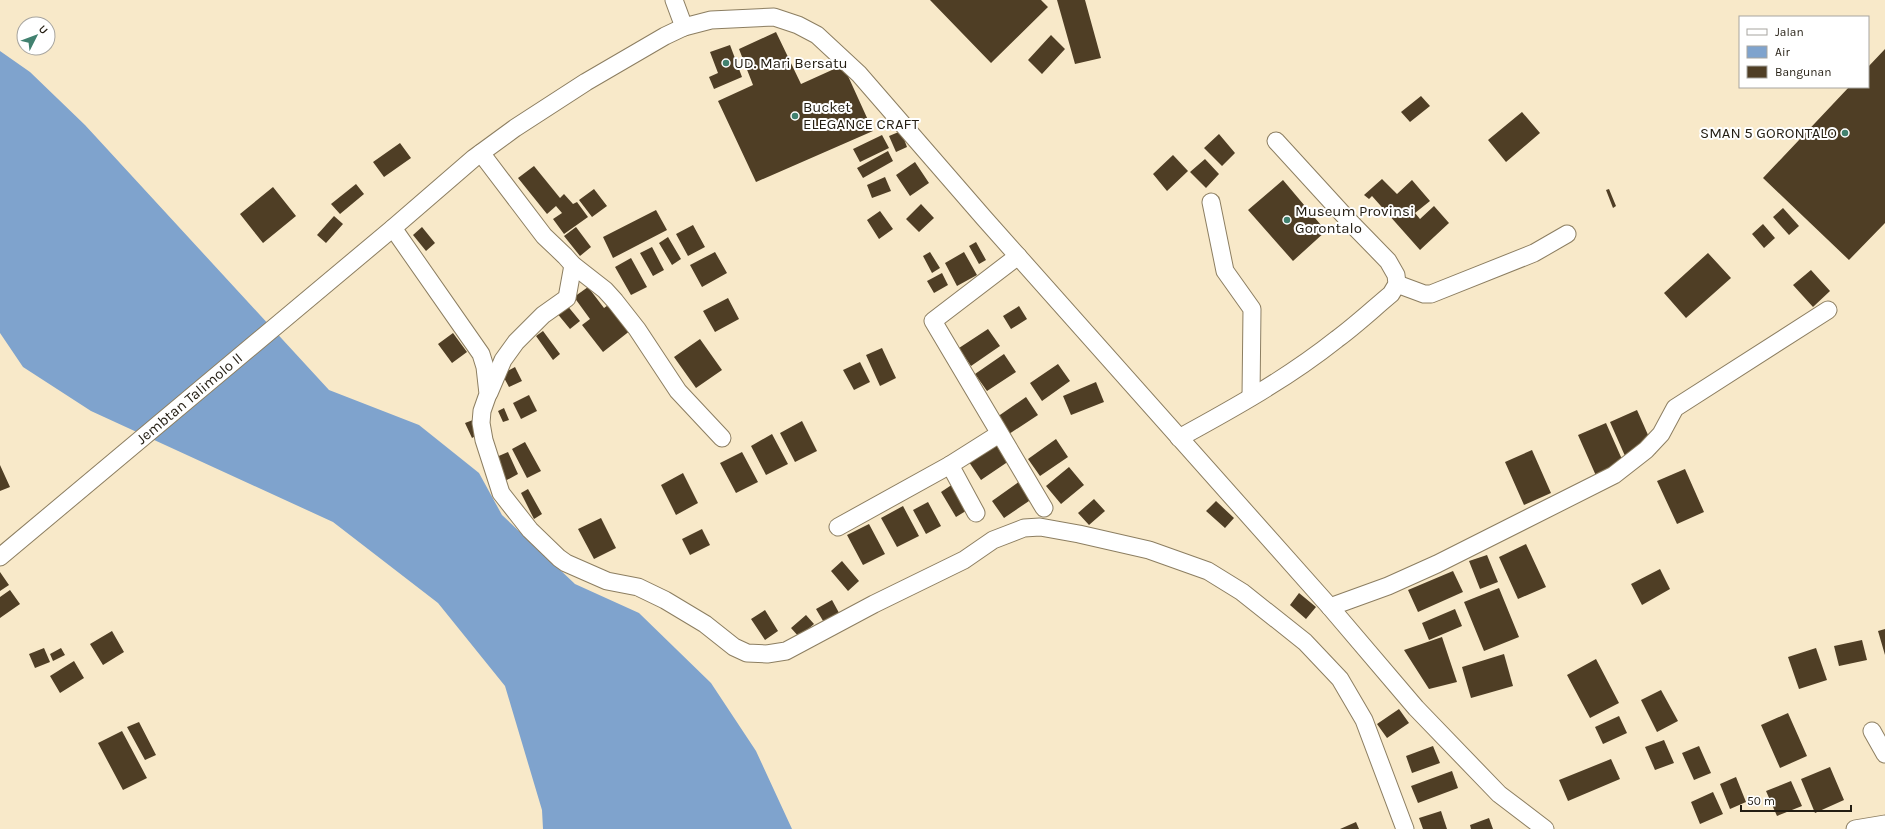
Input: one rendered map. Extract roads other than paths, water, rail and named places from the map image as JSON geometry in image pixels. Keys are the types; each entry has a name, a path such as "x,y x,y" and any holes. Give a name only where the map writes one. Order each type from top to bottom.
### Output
{"street":[{"path":"674,0 684,27"},
{"name":"Jembtan Talimolo II","path":"0,557 481,153 586,82 658,40 684,27 711,20 774,17 798,25 817,35 864,79 1018,256 1330,607 1416,708 1500,794 1545,829"},
{"path":"1179,438 1251,397 1337,339 1391,294 1397,284 1396,275 1388,261 1351,223 1276,140"},
{"path":"481,153 533,223 573,265 605,290 615,301 637,329 658,363 678,391 722,438"},
{"path":"1211,202 1225,271 1252,309 1251,397"},
{"path":"393,228 481,354 485,367 488,394"},
{"path":"1397,284 1424,294 1431,294 1534,253 1567,234"},
{"path":"1018,256 933,322 1044,508"},
{"path":"573,265 567,298 543,315 516,342 503,360 482,411 481,423 484,440 501,493 530,530 558,558 607,581 638,587 665,600 705,624 734,646 747,653 767,654 786,651 874,604 964,560 993,540 1024,528 1040,527 1079,534 1148,550 1208,571 1242,592 1305,642 1340,679 1364,720 1405,829"},
{"path":"1330,607 1388,586 1437,564 1614,475 1646,450 1661,434 1675,408 1828,310"},
{"path":"838,527 950,465 999,434"},
{"path":"950,465 976,513"},
{"path":"1872,731 1885,754"},
{"path":"1855,829 1885,824"}],"water":[{"path":"0,51 30,72 85,125 329,390 419,425 479,473 502,515 575,584 639,613 711,683 756,751 792,829 543,829 542,810 505,686 438,603 333,522 91,411 23,367 0,333"}],"place":[{"name":"UD. Mari Bersatu","path":"726,63"},
{"name":"Bucket ELEGANCE CRAFT","path":"795,116"},
{"name":"SMAN 5 GORONTALO","path":"1845,133"},
{"name":"Museum Provinsi Gorontalo","path":"1287,220"}]}
